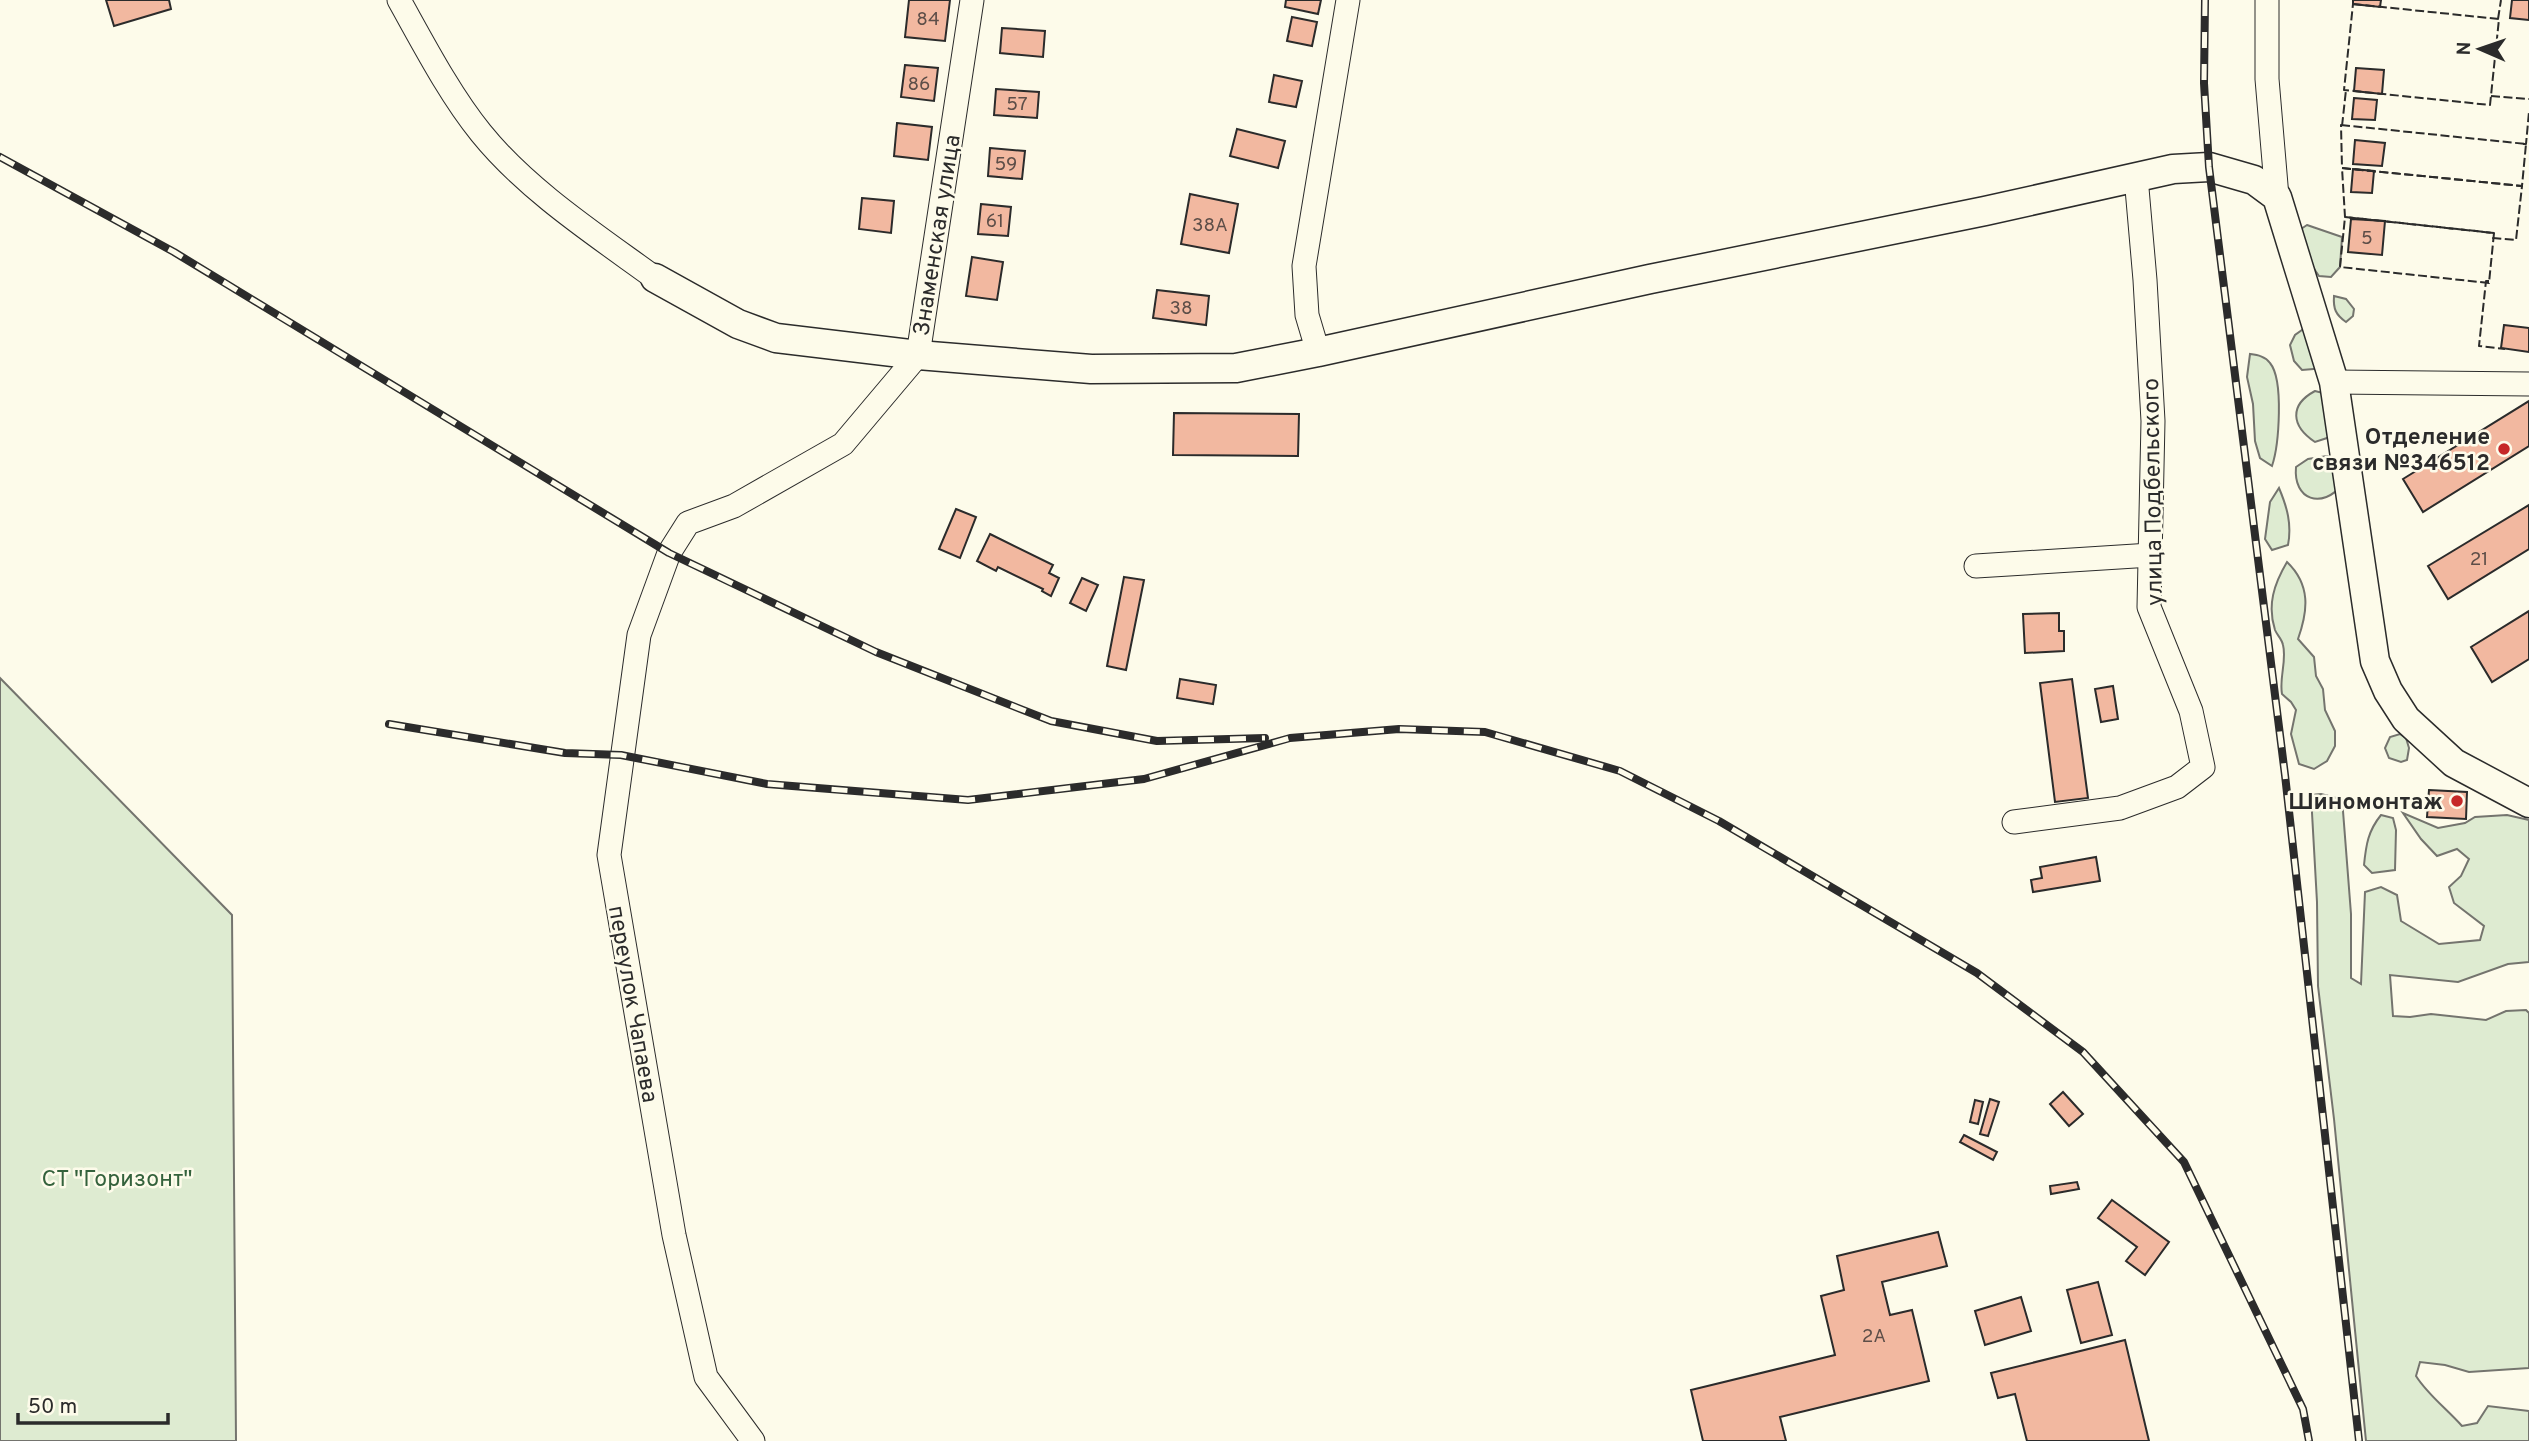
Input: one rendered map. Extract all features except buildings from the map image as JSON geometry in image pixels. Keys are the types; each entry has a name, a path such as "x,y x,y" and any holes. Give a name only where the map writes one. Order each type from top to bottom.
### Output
{"main road":[{"path":"655,278 738,324 776,338 918,355 1091,369 1236,368 2173,169 2209,167 2254,180 2277,197 2334,382 2375,661 2388,691 2406,719 2455,764 2529,803"}],"street":[{"path":"399,0 429,56 481,133 544,194 582,226 655,278"},
{"name":"Знаменская улица","path":"669,553 688,523 734,506 843,444 918,355 972,0"},
{"path":"1318,352 1307,315 1304,266 1348,0"},
{"path":"2267,0 2267,79 2277,197"},
{"name":"улица Подбельского","path":"2014,822 2120,808 2176,787 2203,767 2191,711 2149,607 2153,421 2136,177"},
{"path":"2334,382 2529,384"},
{"name":"переулок Чапаева","path":"669,553 639,635 609,855 674,1235 706,1377 753,1441"},
{"path":"1976,565 2151,555"}],"green space":[{"path":"2307,225 2342,237 2340,267 2331,277 2319,276 2309,260 2301,229"},
{"path":"2334,296 2346,299 2354,309 2353,316 2346,322 2336,311"},
{"path":"2309,325 2325,368 2302,370 2294,361 2290,345 2295,335"},
{"path":"2250,354 2261,356 2270,363 2277,383 2278,429 2272,466 2260,458 2255,441 2253,404 2247,377"},
{"path":"2315,391 2327,394 2336,431 2315,442 2301,429 2296,416 2301,403"},
{"path":"2327,456 2338,461 2343,484 2326,497 2310,498 2299,487 2296,467 2308,459"},
{"path":"2279,488 2288,516 2289,537 2288,545 2272,550 2265,539 2270,502"},
{"path":"2287,562 2304,589 2304,618 2298,639 2314,657 2316,676 2323,689 2325,710 2335,731 2335,746 2327,761 2314,769 2299,764 2291,734 2296,710 2282,694 2284,651 2282,641 2275,630 2272,603 2275,587"},
{"name":"СТ \"Горизонт\"","path":"0,678 232,915 236,1441 0,1441"},
{"path":"2400,734 2406,738 2409,748 2407,760 2401,762 2389,758 2385,748 2390,737"},
{"path":"2321,794 2337,798 2343,811 2351,914 2351,978 2361,984 2365,892 2381,887 2397,895 2401,921 2439,944 2480,940 2484,926 2454,903 2449,887 2461,876 2469,859 2457,849 2437,856 2403,813 2438,828 2465,823 2475,817 2507,815 2529,820 2529,962 2508,964 2458,982 2390,975 2393,1016 2431,1014 2486,1020 2506,1011 2526,1010 2529,1013 2529,1368 2469,1372 2420,1362 2416,1376 2462,1426 2477,1423 2488,1406 2529,1411 2529,1441 2366,1441 2318,986 2311,795"},
{"path":"2381,815 2393,818 2396,830 2395,870 2372,873 2364,865 2366,851 2370,833"}],"railway":[{"path":"2205,0 2204,83 2209,167 2285,775 2359,1441"},
{"path":"0,157 174,252 669,553 876,652 1051,721 1157,741 1265,738"},
{"path":"389,724 565,753 621,755 767,784 968,800 1144,779 1290,738 1399,729 1485,732 1620,771 1719,821 1977,973 2083,1052 2184,1162 2303,1409 2309,1441"}],"fence":[{"path":"2498,19 2501,0"},
{"path":"2353,4 2499,19 2490,105 2344,90 2353,4"},
{"path":"2342,126 2346,90"},
{"path":"2491,96 2529,99"},
{"path":"2523,144 2526,144 2529,112"},
{"path":"2341,125 2526,144 2522,186 2342,168 2341,125"},
{"path":"2342,168 2522,186 2516,240 2493,238 2494,233 2345,217 2342,168"},
{"path":"2345,217 2494,233 2489,283 2340,267 2345,217"},
{"path":"2489,281 2486,281 2479,346 2505,349"}],"place":[{"name":"Отделение связи №346512","path":"2504,449"},
{"name":"Шиномонтаж","path":"2457,801"}]}
